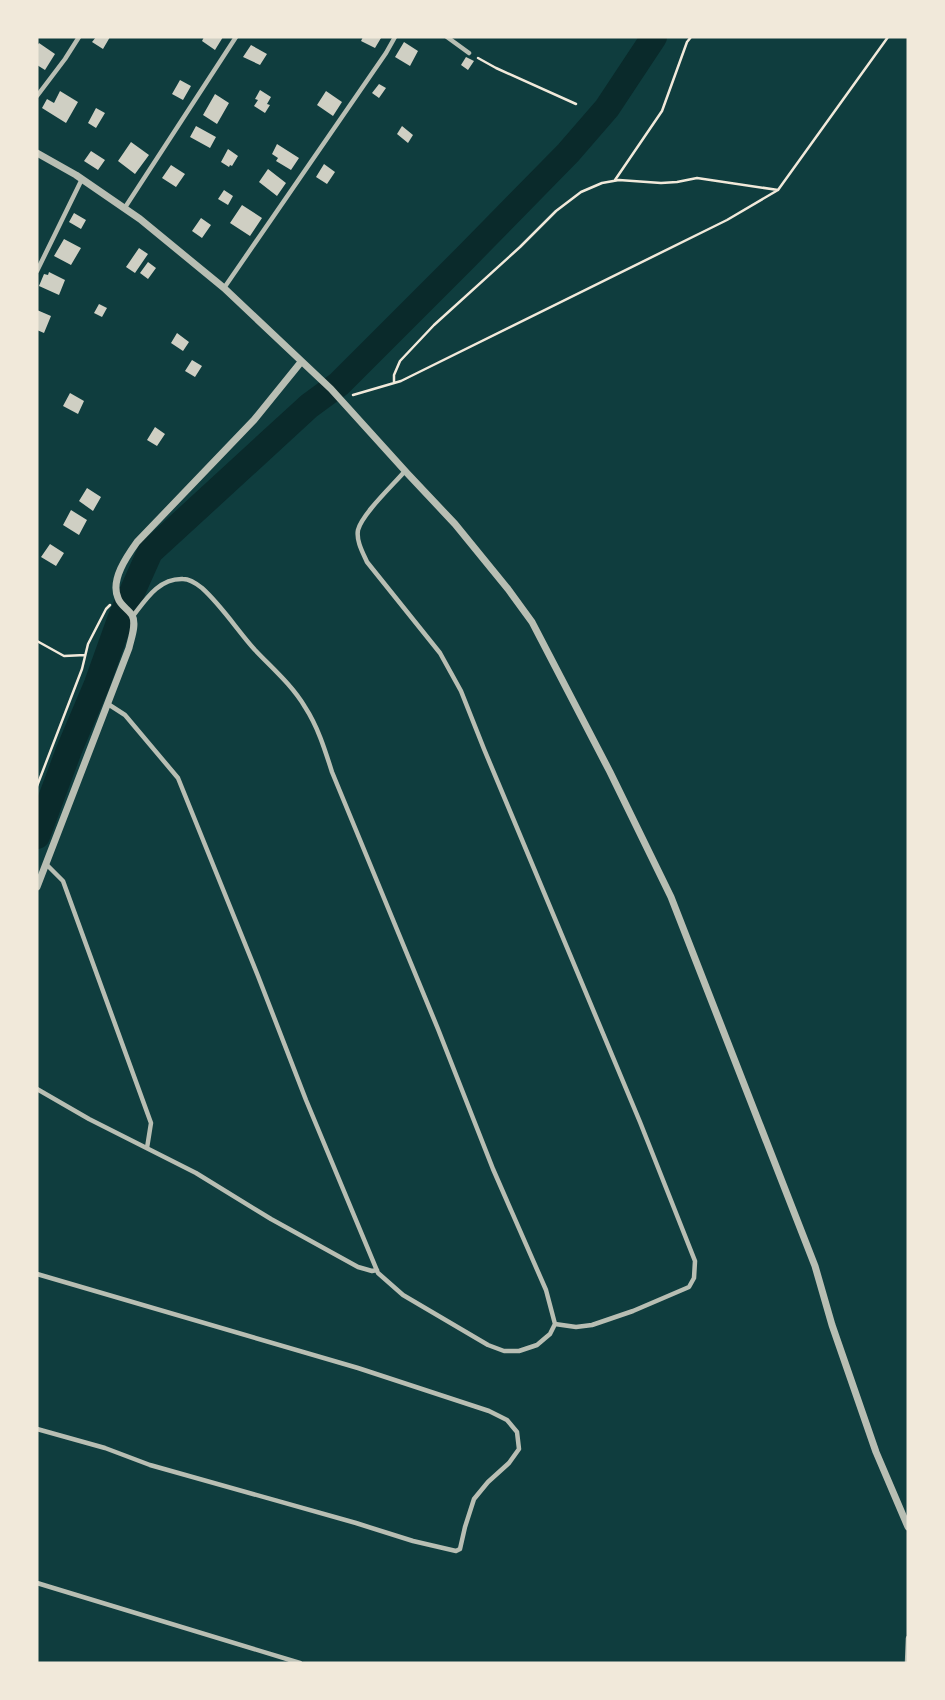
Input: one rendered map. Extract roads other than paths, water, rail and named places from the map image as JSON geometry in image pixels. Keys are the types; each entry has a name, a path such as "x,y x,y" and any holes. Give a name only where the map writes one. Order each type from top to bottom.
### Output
{"street":[{"path":"37,153 82,179 140,219 224,289 341,399 456,524 532,622 616,784 661,876 691,946 789,1196 876,1451 908,1527"},
{"path":"37,887 129,648 134,626 116,583 125,559 137,542 254,420 301,362"}],"lane":[{"path":"37,96 79,37"},
{"path":"124,209 236,37"},
{"path":"224,289 395,37"},
{"path":"447,37 469,53"},
{"path":"37,271 82,179"},
{"path":"405,471 366,516 358,530 360,548 367,562 440,653 461,691 695,1261 694,1278 689,1287 592,1325 576,1327 555,1324"},
{"path":"107,703 125,715 178,778 378,1273 403,1295 488,1345 519,1351 537,1345 550,1334 555,1324 546,1290 493,1169 332,772 321,737 305,707 200,586 186,579 167,580 150,594 125,607"},
{"path":"46,864 63,881 151,1123 147,1148"},
{"path":"37,1089 89,1119 196,1173 271,1219 358,1267 372,1272 377,1270"},
{"path":"37,1274 345,1364 489,1410 507,1420 517,1432 519,1448 509,1463 474,1499 460,1549 456,1551 150,1465 105,1448 37,1429"},
{"path":"37,1583 300,1663"},
{"path":"907,1663 908,1638"}],"waterway":[{"path":"37,836 121,617 150,552 309,406 339,384 568,153 607,108 654,37"}]}
